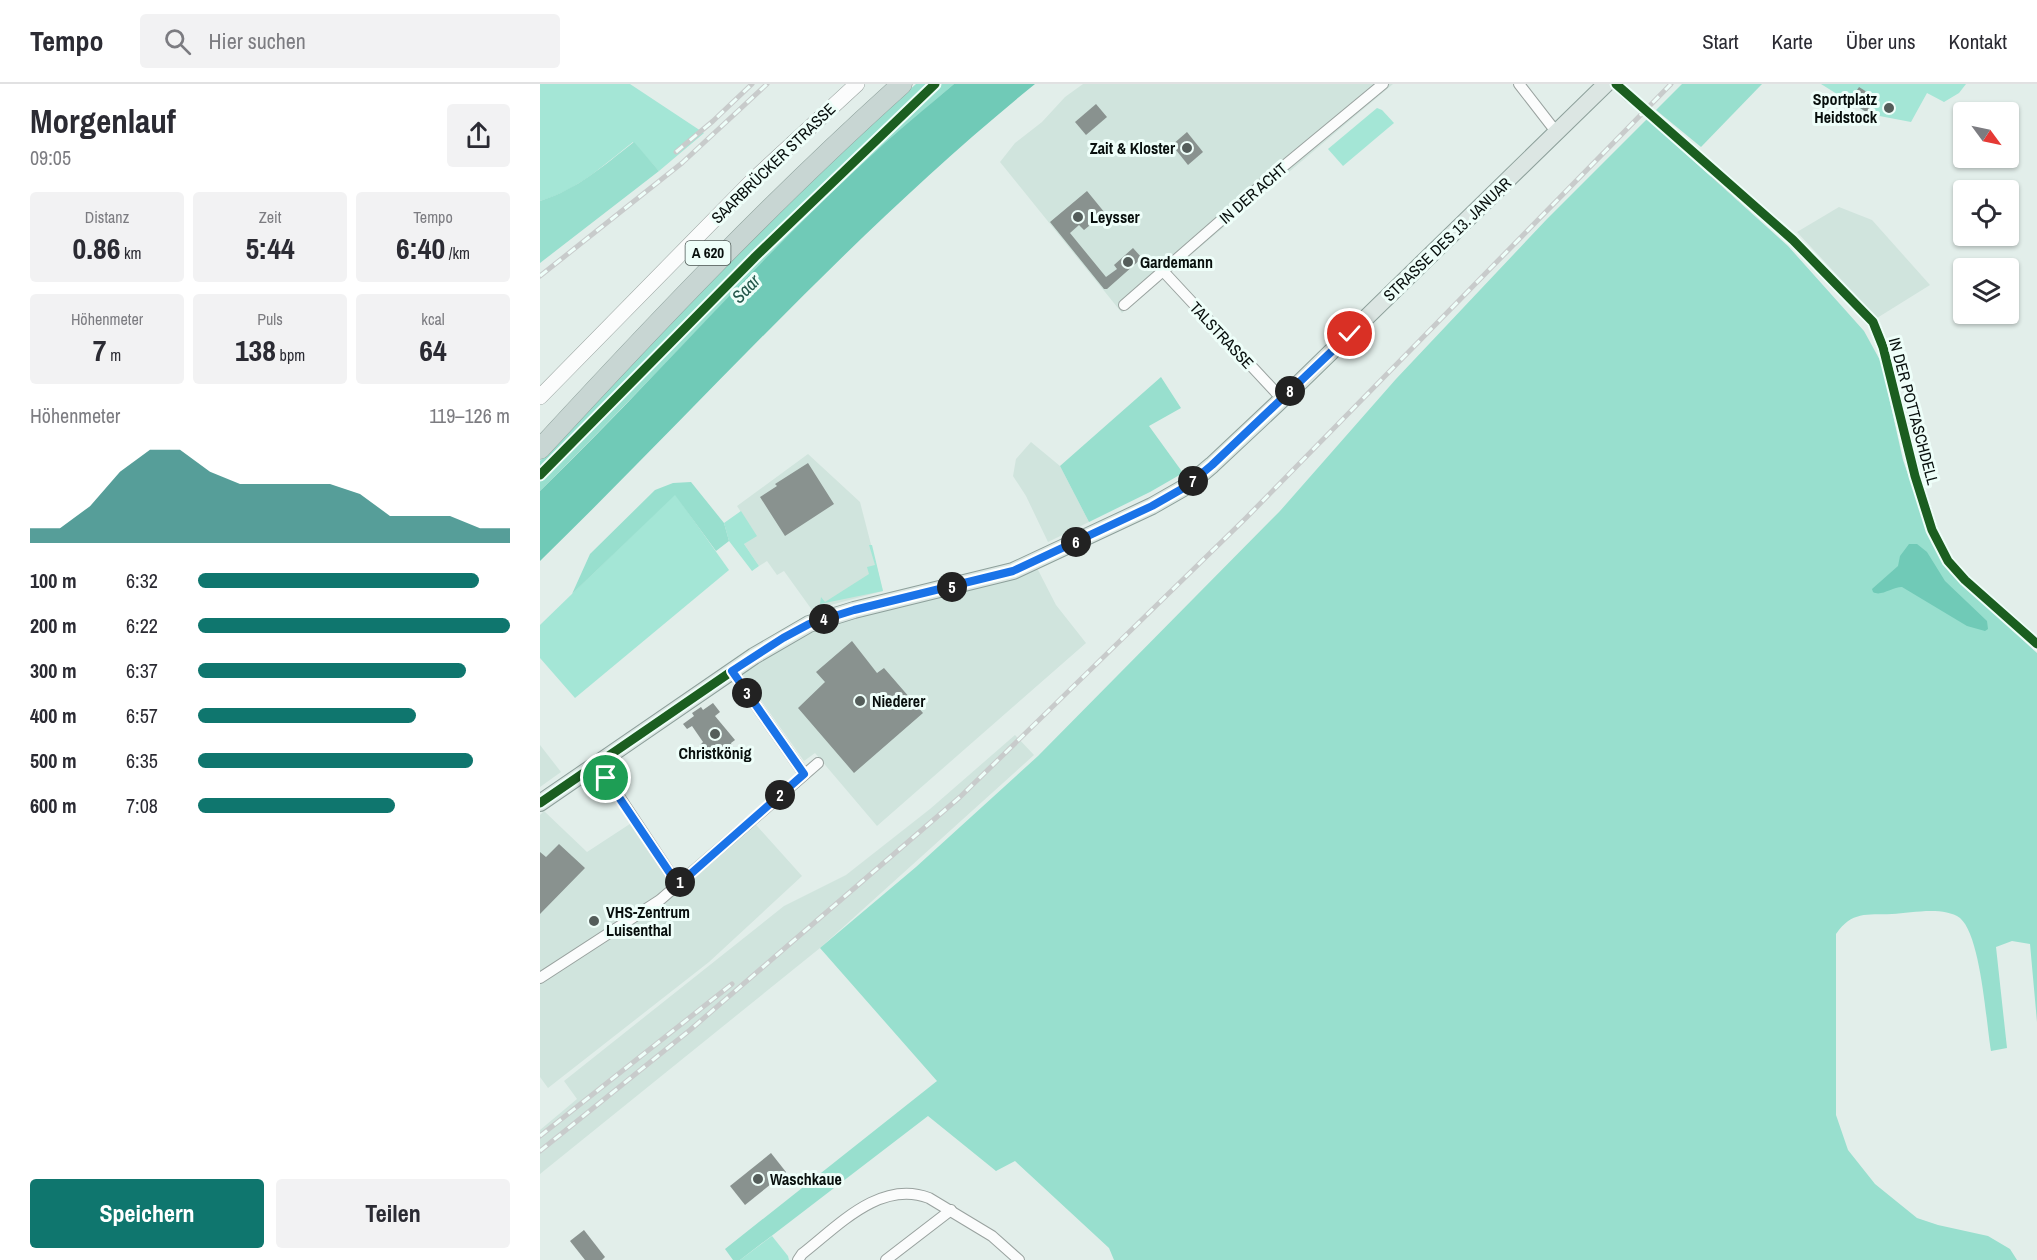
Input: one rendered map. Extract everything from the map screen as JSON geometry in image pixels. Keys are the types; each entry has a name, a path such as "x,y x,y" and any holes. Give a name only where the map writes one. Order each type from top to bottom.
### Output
{"highway":[{"name":"A 620","path":"540,432 702,259 885,84"},
{"name":"A 620","path":"540,449 718,260 851,130 903,84"}],"main road":[{"name":"STRASSE DES 13. JANUAR","path":"540,803 732,671 809,624 854,610 1013,571 1152,506 1187,486 1282,399 1606,84"}],"street":[{"name":"SAARBRÜCKER STRASSE","path":"540,397 752,181 857,84"},
{"name":"IN DER ACHT","path":"1124,305 1273,175 1383,84"},
{"path":"1519,84 1557,132"},
{"path":"1616,84 1630,97"},
{"path":"1653,117 1675,136"},
{"name":"IN DER POTTASCHDELL","path":"1716,173 1793,240 1872,322 1883,347 1915,476 1932,530 1947,561 2037,644"},
{"name":"TALSTRASSE","path":"1163,271 1282,399"},
{"path":"732,671 804,774"},
{"path":"597,763 678,885"},
{"path":"540,978 648,909 818,764"},
{"path":"798,1260 802,1254 867,1205 886,1196 897,1194 920,1195 951,1210 992,1236 1019,1260"},
{"path":"886,1260 951,1210"}],"shaded area":[{"path":"540,84 630,84 704,133 659,171 633,142 578,184 540,201"},
{"path":"916,84 954,84 866,162 802,223 540,491 540,461 585,412 770,220"},
{"path":"1083,84 1393,84 1122,313 1000,162 1015,143 1042,122 1065,97"},
{"path":"1682,84 1762,84 1701,147 1656,110"},
{"name":"Sportplatz Heidstock","path":"1821,84 1966,84 1959,93 1944,102 1927,93 1911,122 1869,114"},
{"path":"1377,108 1382,110 1394,123 1343,166 1328,149"},
{"path":"1647,119 1788,246 1864,331 1881,362 1903,460 1932,544 1950,573 2037,653 2037,1022 2030,944 2012,941 1996,947 2007,1048 1991,1051 1978,960 1967,928 1960,918 1953,914 1936,911 1867,915 1848,921 1836,934 1836,1115 1848,1150 1875,1184 1917,1218 1988,1236 2010,1249 2017,1260 1114,1260 1109,1248 1015,1161 996,1171 928,1116 740,1260 733,1260 725,1249 937,1081 820,948 916,867 1038,756 1280,511 1396,379 1547,219"},
{"path":"634,142 659,171 540,263 540,201 578,183"},
{"path":"1839,207 1872,220 1930,285 1877,318 1797,232"},
{"path":"1161,377 1181,408 1149,426 1183,473 1089,522 1060,466"},
{"path":"1031,442 1060,466 1089,522 1048,542 1026,496 1013,476 1016,459"},
{"path":"808,454 860,502 883,591 812,610 784,571 777,575 767,561 759,566 744,544 756,535 737,506"},
{"path":"691,482 724,523 729,541 716,551 675,495 572,594 590,554 655,490 673,483"},
{"path":"675,494 729,570 575,698 540,658 540,625"},
{"path":"741,511 757,536 744,544 759,566 752,571 729,541 724,523"},
{"path":"869,545 872,545 883,591 820,604 821,597 825,602 869,574 867,567 875,565"},
{"path":"1036,566 1056,605 1086,643 877,826 815,753 804,761 741,672 808,631"},
{"path":"1015,735 1034,755 820,948 540,1174 540,1130 577,1099 564,1081 784,906 846,875 930,809"},
{"path":"540,745 561,772 540,787"},
{"path":"544,811 587,852 639,818 678,876 748,816 802,876 709,962 548,1088 540,1077 540,815"},
{"path":"772,1236 789,1260 740,1260"}],"water":[{"name":"Saar","path":"954,84 1035,84 969,139 843,256 540,561 540,491 796,227 885,143"},
{"path":"1909,544 1917,544 1927,552 1945,581 1987,621 1988,629 1985,631 1967,626 1902,587 1880,593 1873,592 1872,589 1898,566 1900,556"}],"building":[{"path":"1859,87 1878,99 1869,114 1850,101"},
{"path":"1096,104 1107,117 1086,135 1075,122"},
{"name":"Zait & Kloster","path":"1187,132 1203,152 1188,165 1172,145"},
{"path":"1087,191 1105,213 1084,230 1079,225 1070,233 1106,277 1117,269 1114,265 1133,248 1142,258 1107,289 1104,289 1050,222"},
{"path":"808,463 834,504 785,536 760,497 777,486 775,484"},
{"name":"Niederer","path":"852,641 877,673 884,668 923,713 854,773 798,708 825,682 816,672"},
{"name":"Christkönig","path":"713,703 720,712 715,716 735,740 731,743 734,753 727,761 717,759 714,754 709,757 700,745 703,742 692,726 687,729 683,724 694,716 692,713 701,707 703,710"},
{"path":"559,844 585,868 540,914 540,852 546,857"},
{"name":"Waschkaue","path":"771,1153 786,1172 745,1205 730,1186"},
{"path":"584,1230 605,1257 602,1260 585,1260 570,1241"}],"tunnel":[{"path":"1630,97 1653,117"},
{"path":"1675,136 1716,173"}],"railway":[{"path":"676,152 752,84"},
{"path":"540,276 682,163 767,84"},
{"path":"540,1151 690,1030 960,797 1246,518 1671,84"},
{"path":"540,1136 732,984"}],"cycle path":[{"path":"540,475 755,257 935,84"},
{"path":"1616,84 1793,240 1873,322 1883,347 1915,476 1932,530 1948,561 1965,580 2037,644"},
{"path":"540,803 754,656 809,624 854,610 1013,571 1152,506 1187,486 1282,399"}],"place":[{"name":"Sportplatz Heidstock","path":"1889,108"},
{"name":"Zait & Kloster","path":"1187,148"},
{"name":"Leysser","path":"1078,217"},
{"name":"Gardemann","path":"1128,262"},
{"name":"Niederer","path":"860,701"},
{"name":"Christkönig","path":"715,734"},
{"name":"VHS-Zentrum Luisenthal","path":"594,921"},
{"name":"Waschkaue","path":"758,1179"}],"route":[{"path":"606,778 678,885 804,774 732,671 809,624 854,610 1013,571 1152,506 1187,486 1212,465 1350,334"}]}
